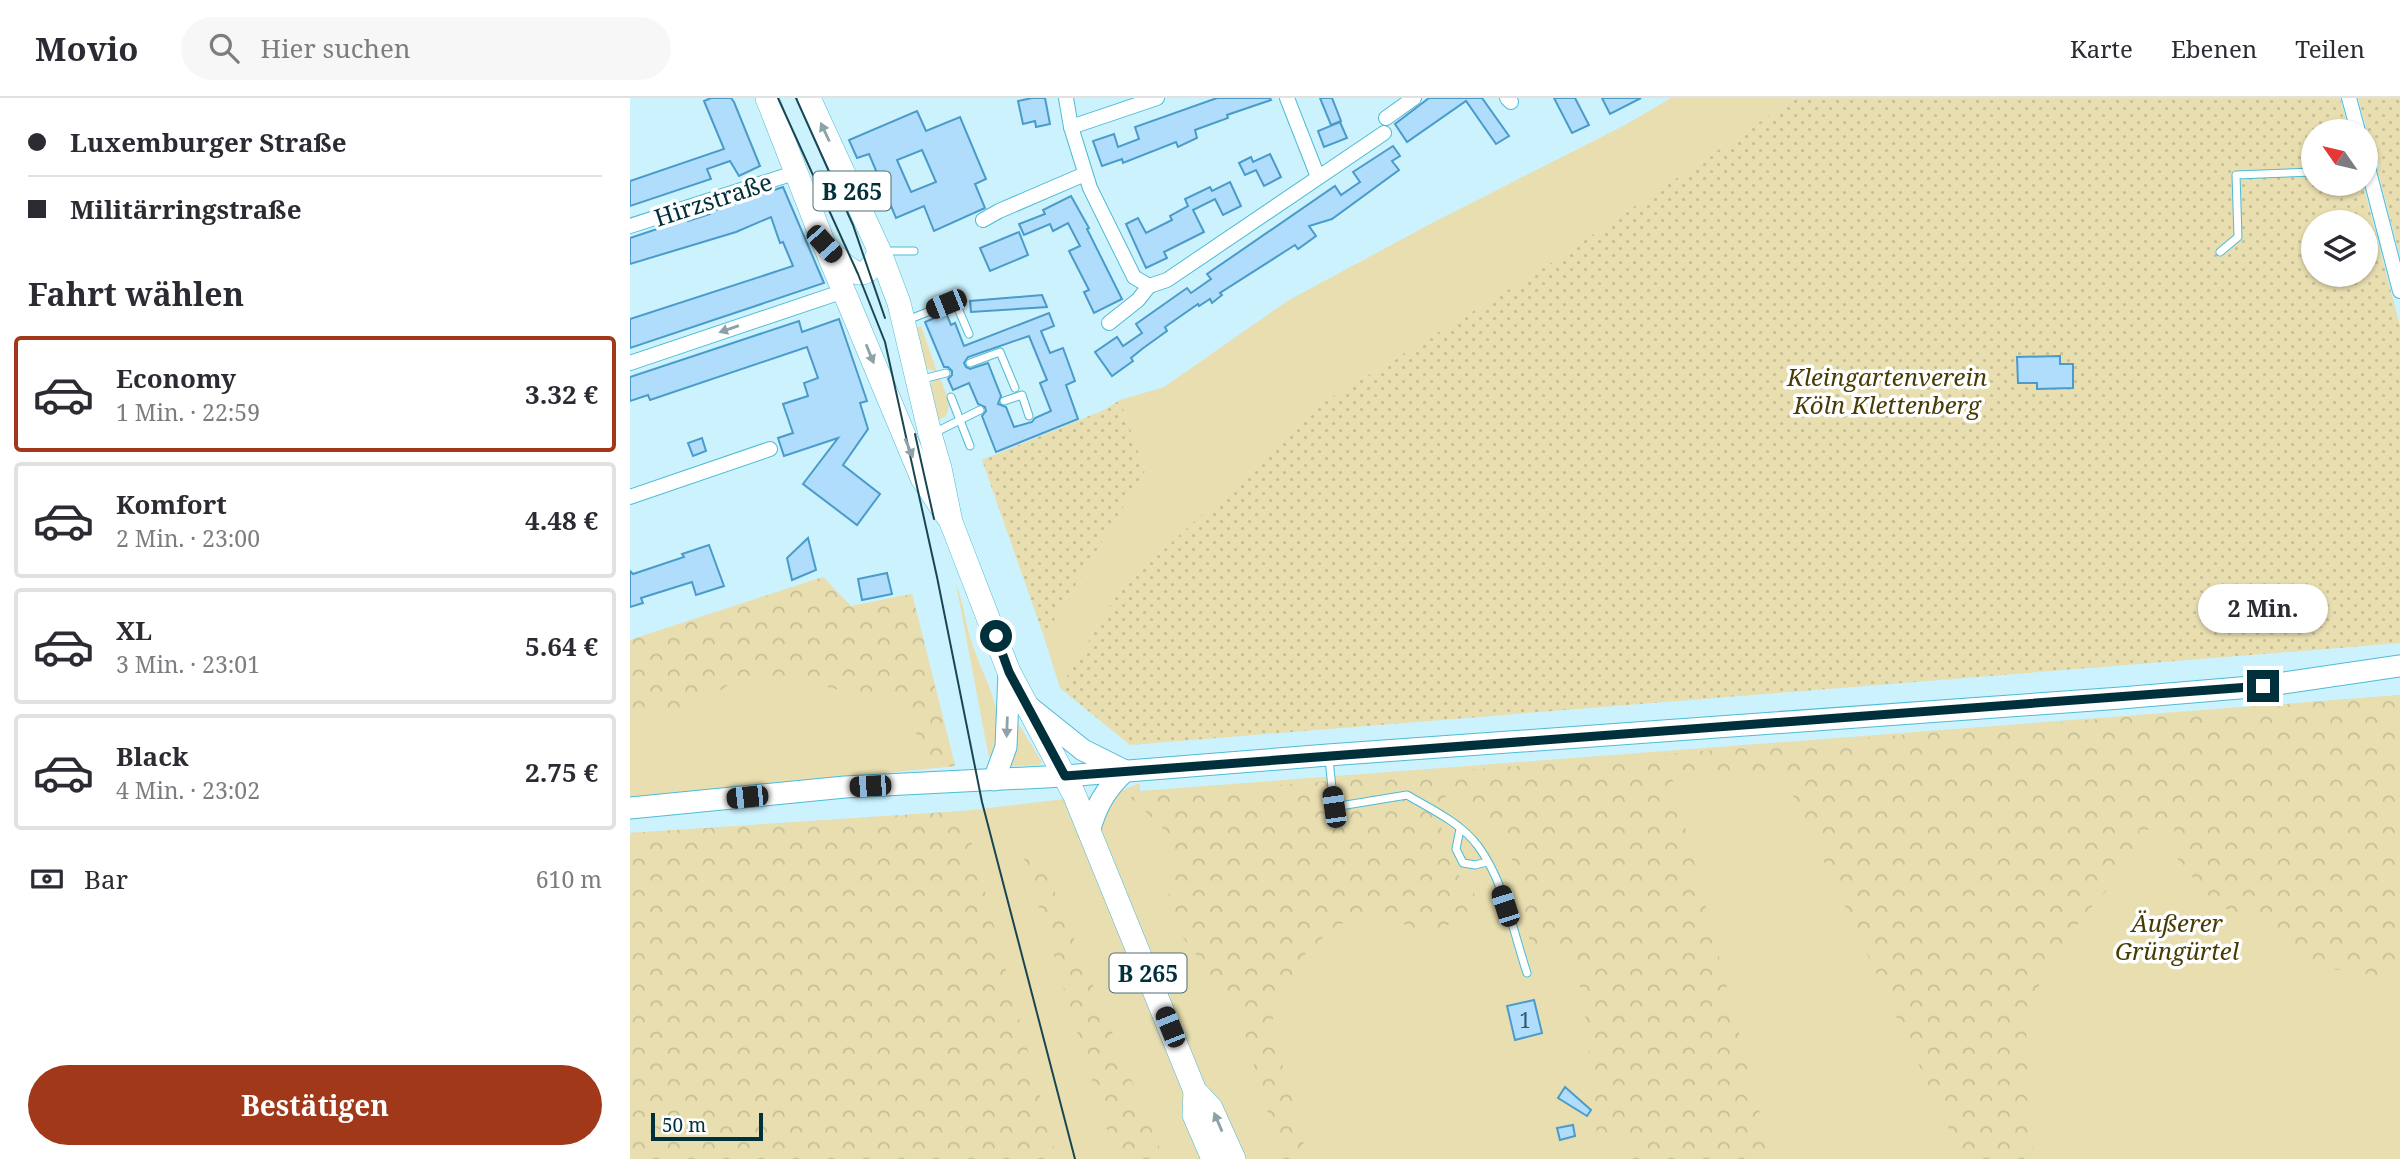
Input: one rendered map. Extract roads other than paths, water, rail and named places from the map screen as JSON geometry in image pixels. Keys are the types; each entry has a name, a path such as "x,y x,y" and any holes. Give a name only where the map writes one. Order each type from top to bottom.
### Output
{"main road":[{"name":"B 265","path":"767,98 824,244 922,478 951,522"},
{"name":"B 265","path":"809,98 880,253 905,321 951,522 1009,672 1065,776 1195,1091 1212,1108 1234,1159"},
{"path":"824,244 849,271 858,274 869,269 880,253"},
{"path":"630,808 845,787 1065,776 2134,697 2263,686 2400,666"},
{"path":"994,780 1006,747 1009,672"},
{"path":"1026,704 1083,750 1125,771"},
{"path":"1089,832 1102,796 1125,771"},
{"name":"B 265","path":"1195,1091 1194,1115 1213,1159"}],"street":[{"path":"1066,98 1071,127 1090,188 1134,277 1149,286"},
{"path":"1071,127 1157,98"},
{"path":"1287,98 1318,177"},
{"path":"1109,323 1138,300 1149,286 1167,280 1318,177 1385,125 1414,98"},
{"path":"2349,98 2355,119"},
{"name":"Hirzstraße","path":"630,226 797,172"},
{"path":"983,220 1085,174"},
{"path":"2375,196 2400,291"},
{"path":"630,363 844,291"},
{"path":"630,497 770,449"}],"lane":[{"path":"2220,252 2238,237 2236,175 2301,172"},
{"path":"880,253 914,251"},
{"path":"905,321 950,303 957,306 969,334"},
{"path":"970,363 1000,352 1015,388"},
{"path":"919,380 946,373"},
{"path":"1004,401 1022,395 1029,416"},
{"path":"951,397 970,446"},
{"path":"930,434 980,410"},
{"path":"1328,755 1334,807 1408,795 1461,829 1477,845 1498,884 1527,973"},
{"path":"1461,829 1456,849 1463,863 1475,865 1487,862"}],"tram line":[{"path":"778,98 858,274 885,342 937,577 982,802 1075,1159"},
{"path":"796,98 853,225 885,318"},
{"path":"915,434 934,519"}],"park label":[{"name":"Kleingartenverein Köln Klettenberg","path":"1887,390"},
{"name":"Äußerer Grüngürtel","path":"2177,936"}]}
